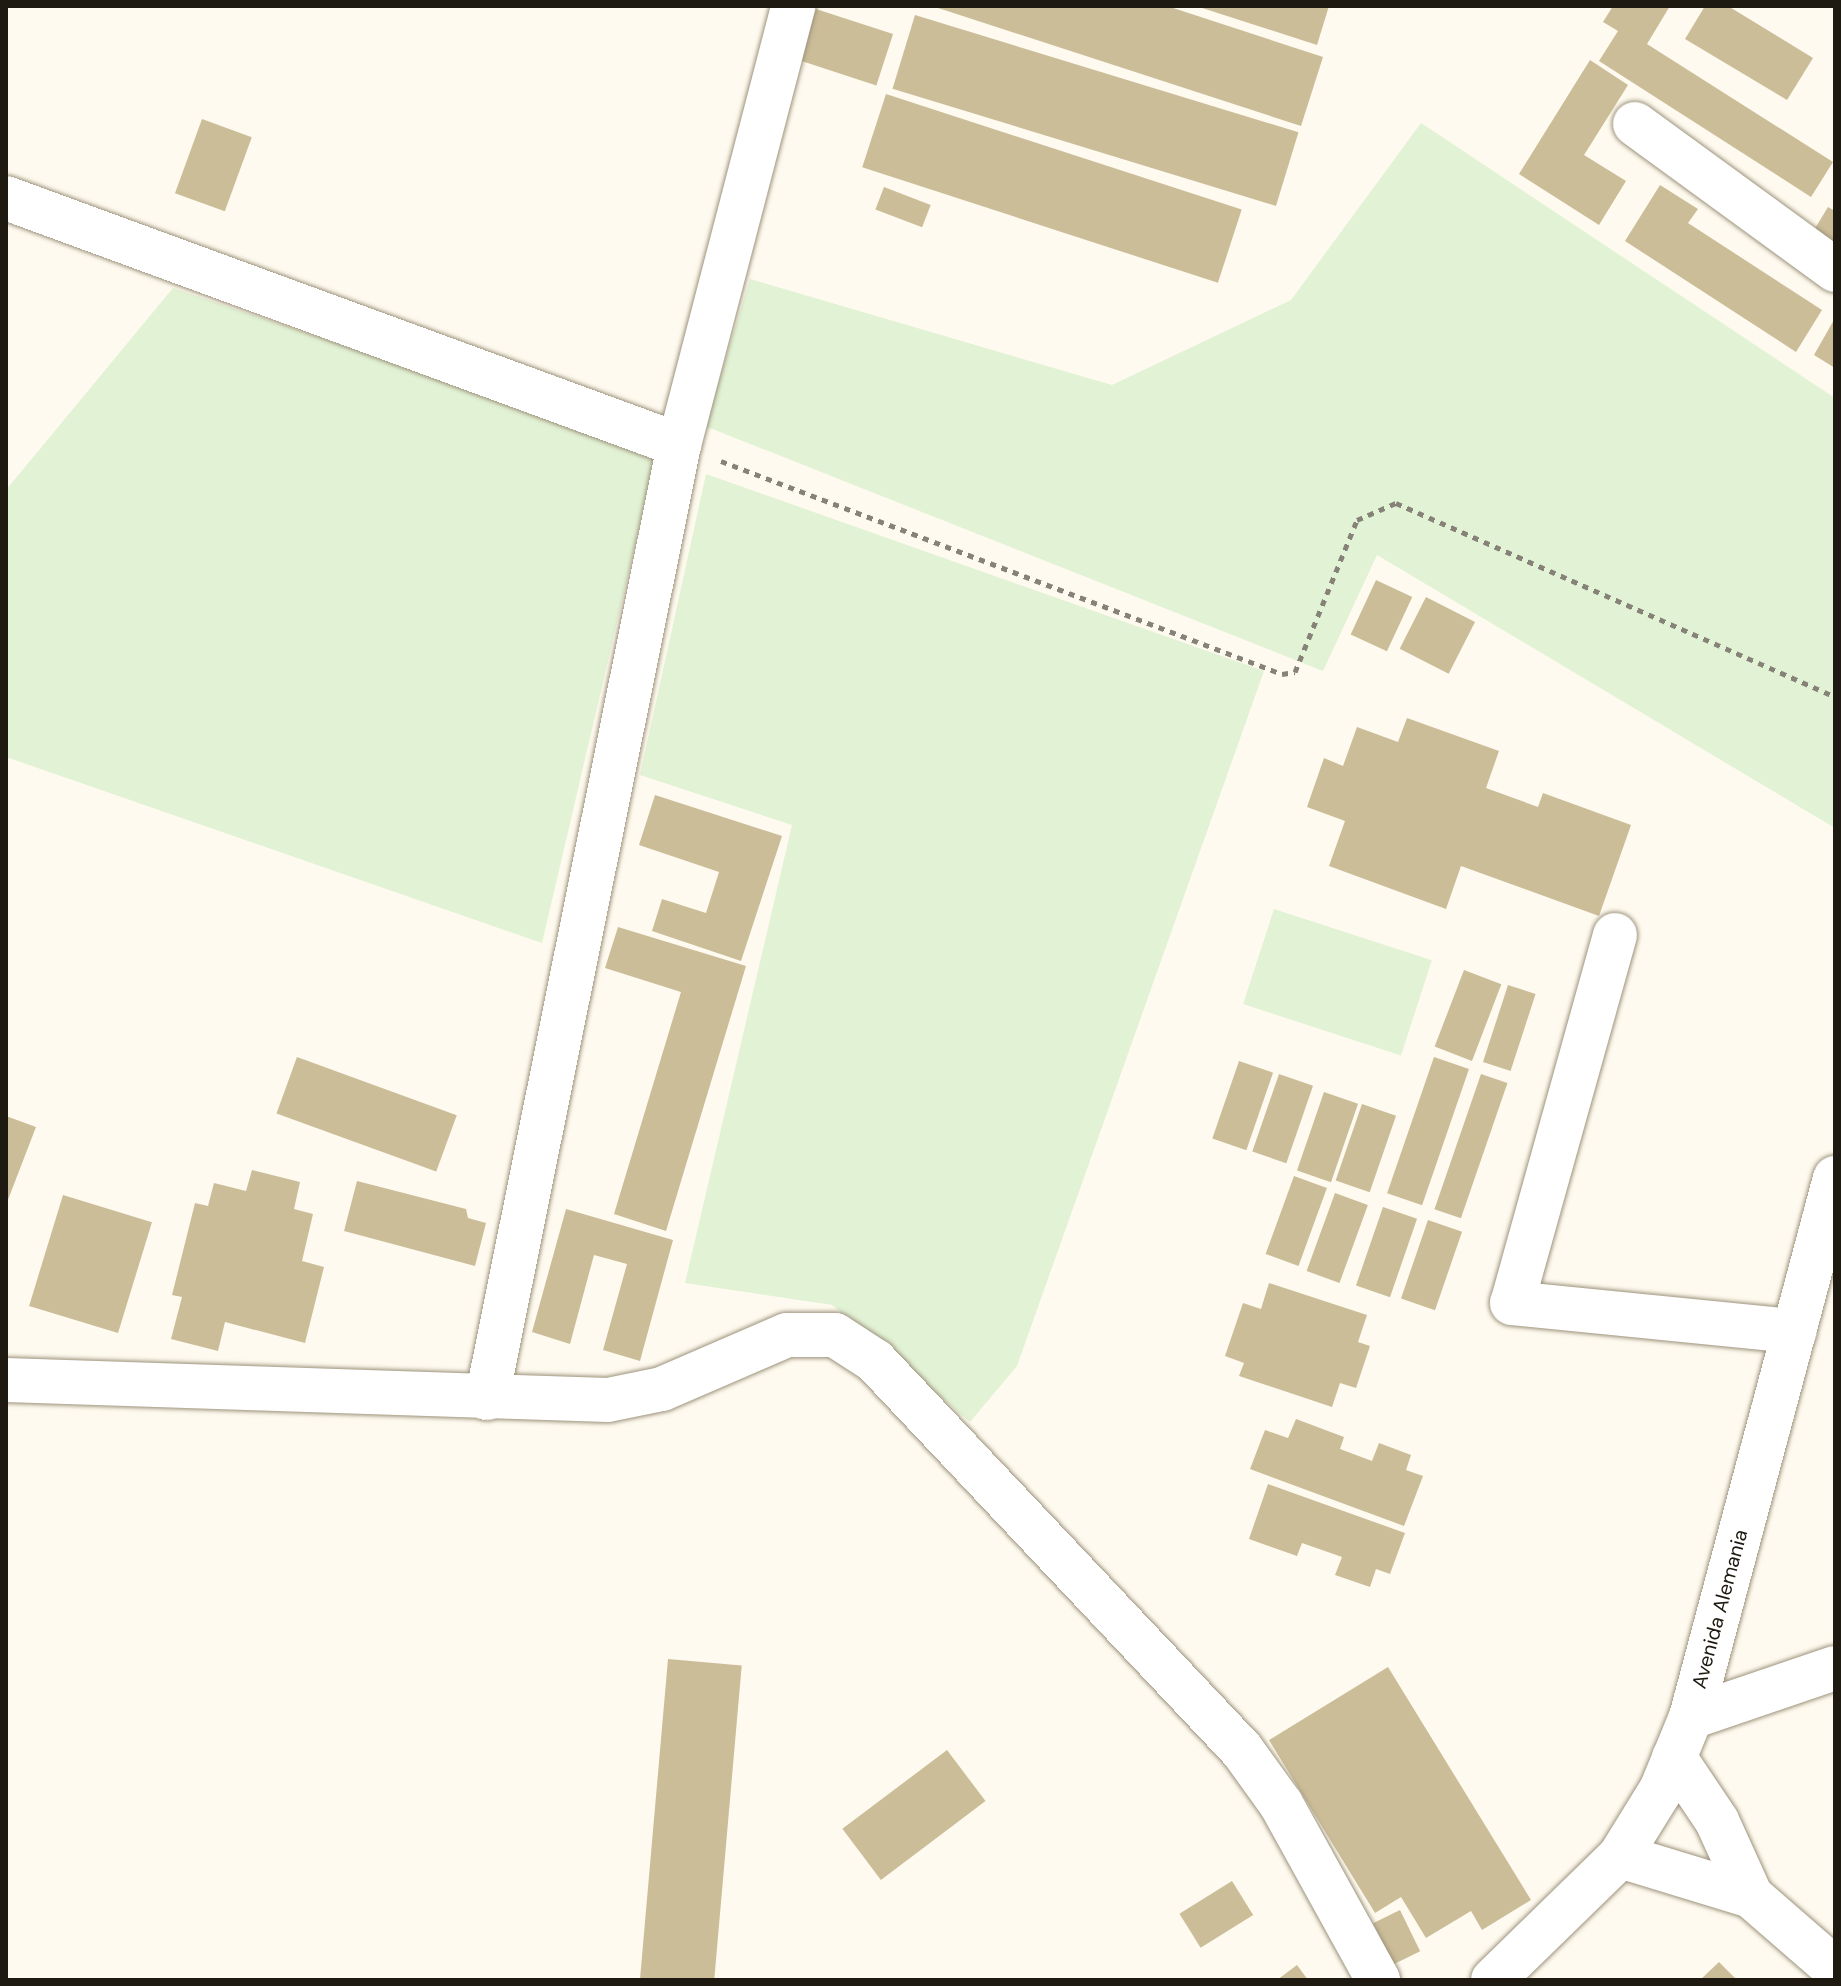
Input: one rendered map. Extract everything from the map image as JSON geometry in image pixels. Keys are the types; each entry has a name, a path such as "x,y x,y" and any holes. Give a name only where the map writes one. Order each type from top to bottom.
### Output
{"street":[{"path":"487,1398 679,445 793,6"},
{"path":"1635,124 1835,270"},
{"path":"6,198 679,445"},
{"path":"1615,935 1512,1303 1811,1319"},
{"name":"Avenida Alemania","path":"1493,1980 1620,1856 1674,1757 1691,1717 1811,1319 1835,1178"},
{"path":"6,1380 608,1400 662,1389 787,1335 835,1335 856,1345 1242,1750 1281,1804 1378,1980"},
{"path":"1691,1717 1835,1668"},
{"path":"1674,1757 1717,1821 1751,1896"},
{"path":"1620,1856 1751,1896 1835,1969"}],"path":[{"path":"679,445 1282,674 1295,672 1357,520 1396,503 1835,697"}],"green space":[{"path":"1421,123 1835,398 1835,828 1377,555 1323,671 705,426 750,279 1112,385 1291,300"},
{"path":"173,288 657,451 542,943 6,757 6,490"},
{"path":"706,474 1264,671 1017,1366 970,1422 832,1305 685,1283 792,825 640,775"},
{"path":"1274,909 1432,960 1401,1055 1243,1004"}],"building":[{"path":"1167,6 1323,57 1301,126 935,7"},
{"path":"1196,6 1329,6 1317,45"},
{"path":"1613,6 1670,6 1647,44 1833,162 1811,197 1599,61 1618,31 1603,22"},
{"path":"1705,6 1728,6 1813,58 1787,100 1685,39"},
{"path":"816,9 893,34 876,85 799,60"},
{"path":"915,15 1298,132 1276,206 892,89"},
{"path":"1590,60 1628,85 1584,155 1626,181 1599,225 1519,174"},
{"path":"886,94 1242,210 1218,283 862,167"},
{"path":"202,119 252,137 225,211 175,193"},
{"path":"1660,185 1698,209 1688,223 1822,310 1796,352 1625,241"},
{"path":"884,187 931,205 922,227 875,209"},
{"path":"1828,207 1835,211 1835,264 1805,245"},
{"path":"1835,318 1835,368 1814,355"},
{"path":"1376,580 1412,597 1387,651 1351,634"},
{"path":"1426,597 1475,622 1449,674 1400,649"},
{"path":"1407,718 1499,751 1486,788 1538,807 1543,793 1631,825 1599,916 1461,866 1446,909 1329,866 1345,821 1307,807 1324,758 1343,766 1357,727 1398,742"},
{"path":"655,795 782,836 741,961 652,931 662,899 706,913 719,872 639,845"},
{"path":"618,927 746,966 666,1231 614,1214 681,992 605,968"},
{"path":"1464,970 1501,984 1472,1061 1435,1047"},
{"path":"1508,985 1536,994 1511,1071 1483,1062"},
{"path":"297,1057 457,1115 436,1172 276,1113"},
{"path":"1434,1057 1469,1069 1422,1205 1387,1193"},
{"path":"1239,1061 1273,1073 1246,1150 1212,1139"},
{"path":"1279,1074 1313,1086 1286,1163 1252,1152"},
{"path":"1481,1074 1507,1083 1461,1218 1434,1209"},
{"path":"1324,1092 1358,1104 1331,1182 1297,1170"},
{"path":"1362,1104 1396,1116 1370,1192 1336,1181"},
{"path":"6,1116 36,1127 6,1205"},
{"path":"252,1170 300,1182 294,1209 313,1214 302,1261 324,1267 305,1343 225,1322 218,1351 171,1339 182,1297 172,1295 195,1203 208,1206 214,1183 246,1191"},
{"path":"1294,1176 1327,1188 1299,1266 1266,1254"},
{"path":"357,1181 466,1209 468,1218 486,1223 475,1266 344,1231"},
{"path":"1335,1193 1368,1205 1340,1283 1307,1271"},
{"path":"63,1195 152,1222 118,1333 29,1306"},
{"path":"1383,1207 1417,1219 1390,1297 1356,1285"},
{"path":"566,1209 673,1240 640,1361 603,1350 627,1264 594,1255 570,1344 532,1332"},
{"path":"1428,1220 1462,1232 1435,1310 1401,1298"},
{"path":"1269,1283 1367,1315 1358,1342 1370,1346 1356,1388 1340,1383 1332,1407 1239,1376 1244,1363 1225,1356 1243,1303 1261,1309"},
{"path":"1296,1419 1344,1437 1340,1449 1372,1461 1379,1443 1411,1455 1406,1470 1423,1476 1404,1526 1250,1469 1265,1430 1288,1438"},
{"path":"1268,1484 1405,1533 1390,1574 1376,1569 1370,1587 1335,1575 1342,1557 1302,1543 1297,1556 1249,1539"},
{"path":"668,1659 742,1665 714,1980 640,1980"},
{"path":"1388,1667 1531,1900 1482,1930 1471,1911 1426,1938 1401,1897 1375,1913 1269,1740"},
{"path":"947,1750 986,1801 881,1880 842,1829"},
{"path":"1232,1881 1253,1915 1201,1948 1179,1914"},
{"path":"1400,1910 1420,1951 1393,1964 1373,1923"},
{"path":"1719,1962 1737,1980 1700,1980"},
{"path":"1297,1965 1308,1980 1277,1980"}]}
